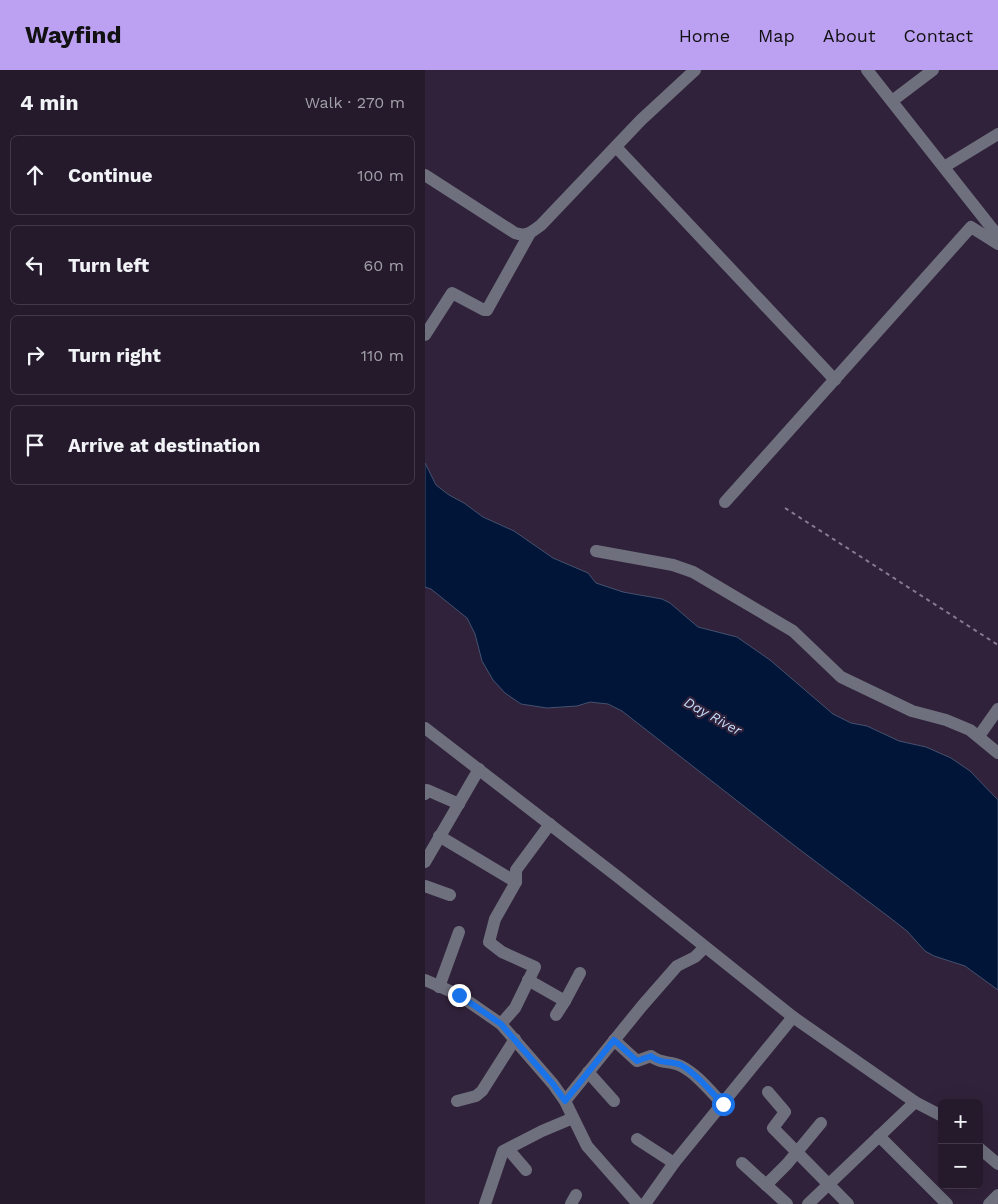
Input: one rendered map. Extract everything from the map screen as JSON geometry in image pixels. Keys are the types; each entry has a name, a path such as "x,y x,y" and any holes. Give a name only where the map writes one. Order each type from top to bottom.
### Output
{"street":[{"path":"425,175 515,233 522,236 530,233 541,225 616,147 695,70"},
{"path":"867,70 998,236"},
{"path":"892,101 933,70"},
{"path":"944,167 998,134"},
{"path":"616,147 835,380"},
{"path":"725,502 971,227 998,244"},
{"path":"425,335 452,292 487,310 530,233"},
{"path":"596,551 673,565 693,572 793,631 841,678 912,711 960,725 979,736 998,753"},
{"path":"979,736 998,710"},
{"path":"425,728 550,824 793,1017 915,1102 938,1114"},
{"path":"425,862 479,769"},
{"path":"425,794 427,790 459,804"},
{"path":"501,1024 515,1008 535,967 502,952 489,942 495,919 516,882 516,870 550,824"},
{"path":"439,836 516,882"},
{"path":"425,886 450,895"},
{"path":"439,986 459,932"},
{"path":"565,1101 677,966 695,957 705,947"},
{"path":"556,1016 580,973"},
{"path":"425,980 459,995 501,1024 553,1084 565,1101 587,1146 631,1201"},
{"path":"529,980 565,1001"},
{"path":"645,1204 674,1163 793,1017"},
{"path":"457,1101 476,1096 482,1091 515,1040"},
{"path":"614,1040 637,1061 651,1056 658,1062 679,1064 691,1072 723,1104"},
{"path":"588,1072 614,1101"},
{"path":"767,1092 785,1112 773,1128 848,1204"},
{"path":"808,1204 915,1102"},
{"path":"485,1204 503,1152 573,1118"},
{"path":"766,1185 797,1152 821,1122"},
{"path":"879,1136 947,1204"},
{"path":"637,1139 674,1163"},
{"path":"508,1149 526,1170"},
{"path":"983,1151 998,1164"},
{"path":"742,1163 787,1204"},
{"path":"989,1204 998,1195"}],"path":[{"path":"785,508 998,645"}],"water":[{"name":"Day River","path":"425,463 436,485 449,495 483,517 514,531 553,558 588,573 596,583 623,592 662,599 670,603 698,627 737,637 770,660 833,714 851,723 867,726 899,741 926,747 951,758 970,771 998,800 998,990 965,966 934,956 925,951 907,931 622,711 608,704 590,702 577,706 547,708 521,704 505,693 493,680 482,661 475,634 467,618 431,589 425,587"}],"route":[{"path":"459,995 501,1024 553,1084 565,1101 614,1040 637,1061 651,1056 658,1062 679,1064 691,1072 723,1104"}]}
